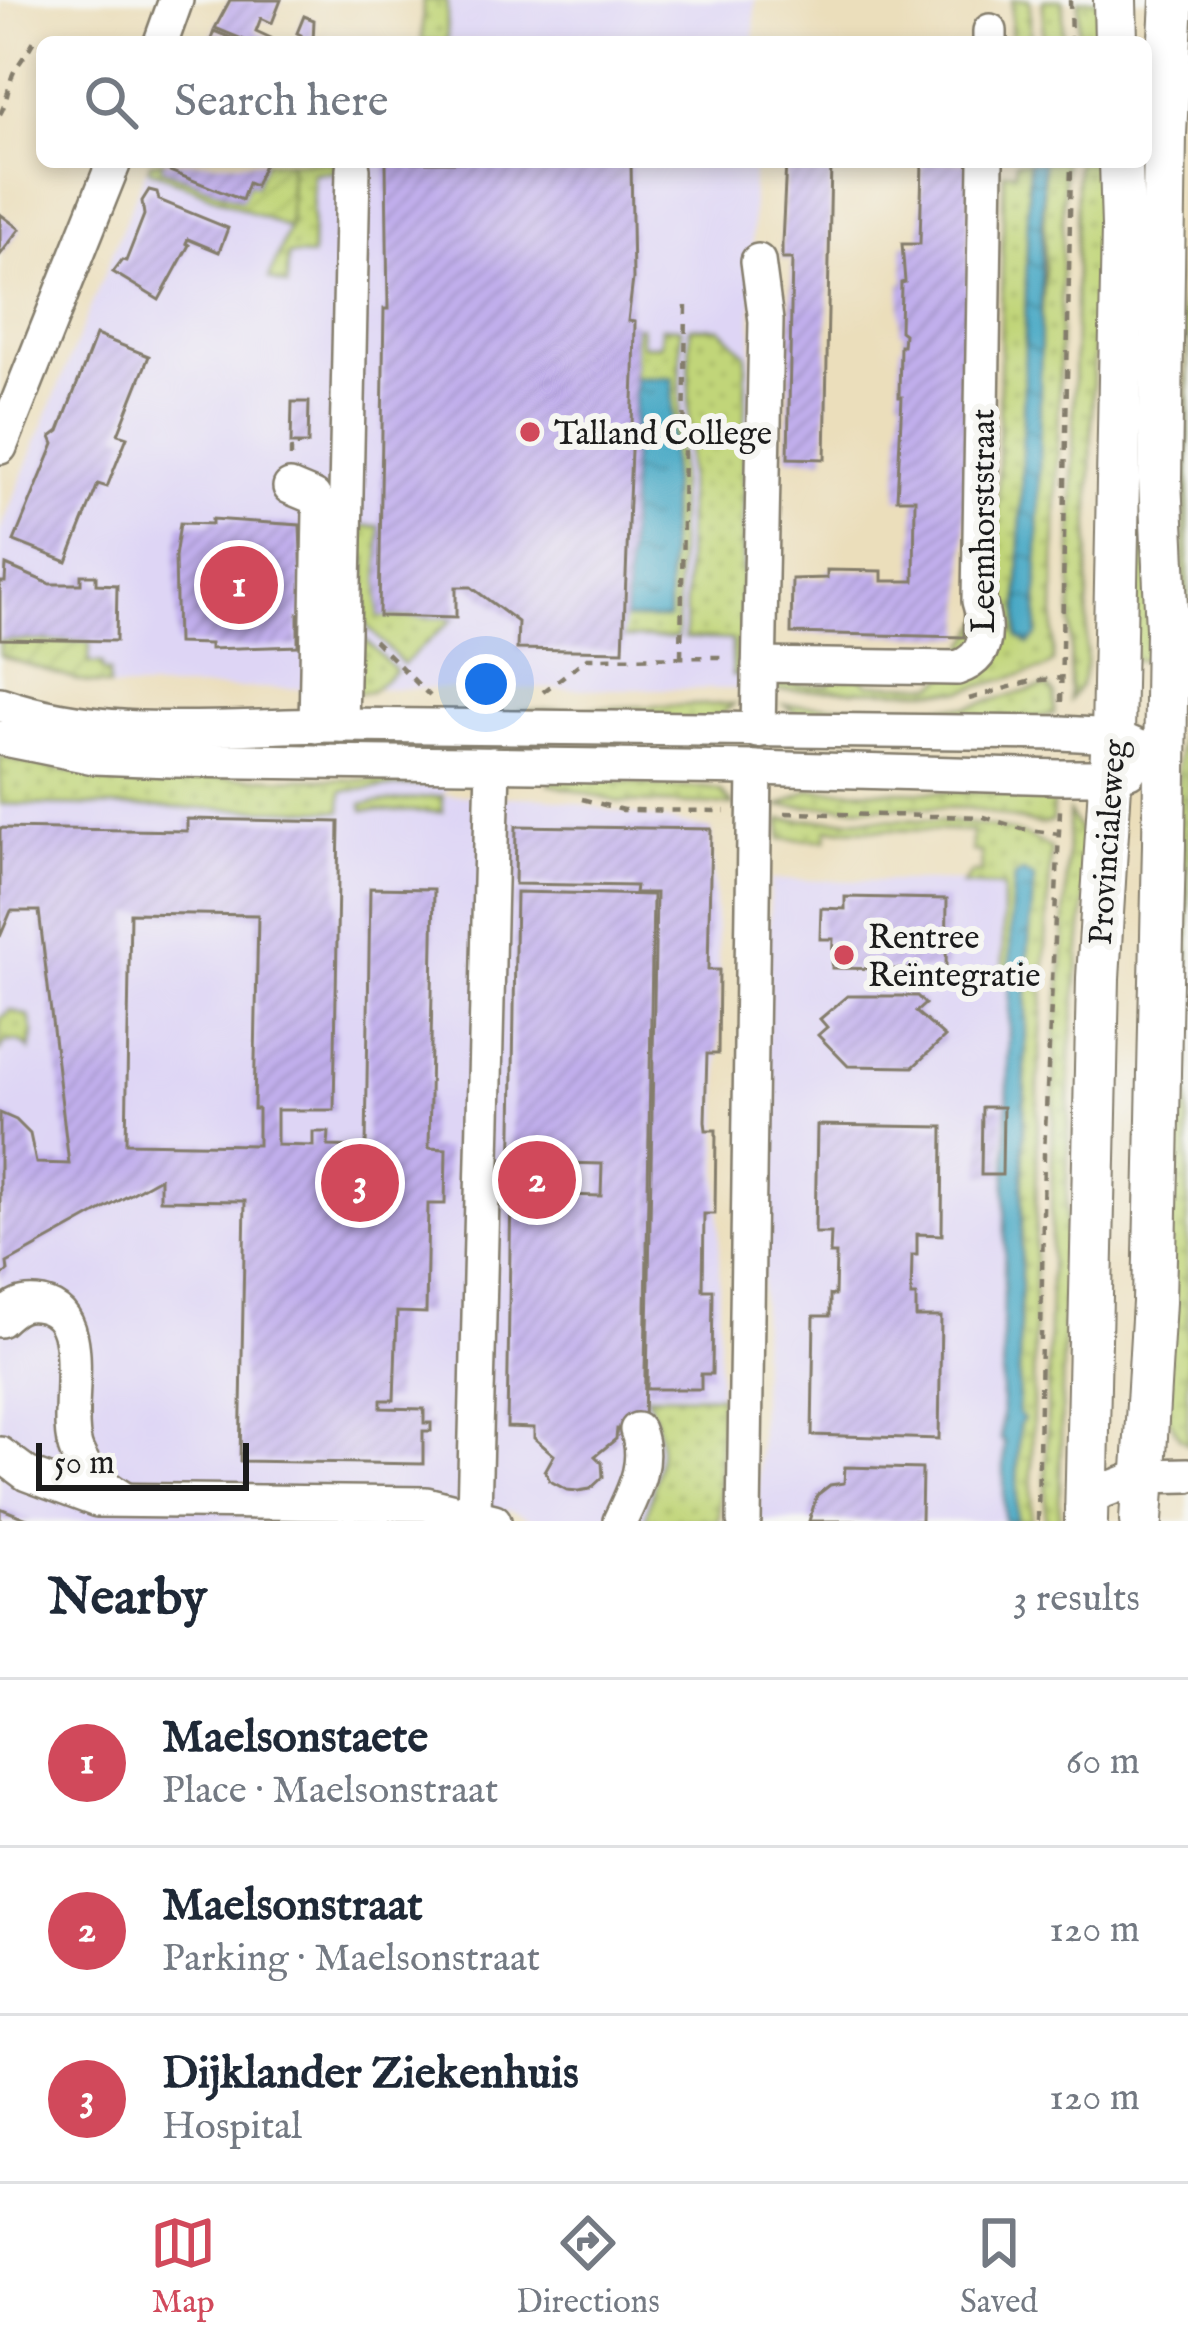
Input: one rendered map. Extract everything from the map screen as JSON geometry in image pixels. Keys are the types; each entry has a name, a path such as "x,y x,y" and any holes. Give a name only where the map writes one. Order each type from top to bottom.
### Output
{"main road":[{"path":"1115,0 1116,36"},
{"name":"Provincialeweg","path":"1147,1508 1165,758 1167,629 1160,479 1172,0"},
{"name":"Provincialeweg","path":"1086,1509 1098,978 1112,756 1121,168"}],"street":[{"path":"162,36 176,0"},
{"path":"0,447 112,168"},
{"name":"Leemhorststraat","path":"744,668 958,668 970,664 980,652 986,639 980,602 986,168"},
{"path":"328,726 343,617 353,169"},
{"path":"758,261 766,321 744,668 758,731"},
{"path":"290,487 314,497 320,510 328,726"},
{"path":"0,704 49,719 120,730 328,726 1060,733 1112,756 1165,758"},
{"path":"0,738 94,757 1060,777 1112,756"},
{"path":"0,1454 27,1474 97,1500 426,1504 484,1517 494,764"},
{"path":"744,1521 755,768"},
{"path":"0,1320 17,1304 34,1304 54,1309 71,1330 74,1447 92,1478 124,1499"},
{"path":"620,1521 642,1466 644,1446 637,1430"},
{"path":"1086,1509 1147,1508 1188,1475"}],"path":[{"path":"1070,0 1071,36"},
{"path":"0,114 10,94 13,70 36,36"},
{"name":"Provincialeweg","path":"1060,733 1071,168"},
{"path":"681,657 686,304"},
{"path":"343,617 358,618 358,624 430,695"},
{"path":"543,692 587,658 728,656 744,668"},
{"name":"Provincialeweg","path":"1038,1521 1044,1154 1060,777"}],"shaded area":[{"path":"447,0 755,0 754,36 447,36"},
{"name":"Talland College","path":"147,168 753,168 749,671 743,689 113,688 0,654 0,532"},
{"path":"0,759 106,775 451,782 443,795 547,798 711,829 719,970 719,1521 536,1521 507,1509 502,1521 0,1521"},
{"path":"770,880 1010,882 1003,1521 758,1521"}],"green space":[{"path":"423,0 447,0 447,36 422,36"},
{"path":"1012,0 1030,0 1030,36 1011,36"},
{"path":"1043,0 1063,0 1063,36 1043,36"},
{"path":"1079,0 1098,0 1101,36 1078,36"},
{"path":"1188,58 1188,341 1180,338"},
{"path":"162,168 241,200 248,183 256,186 263,168 290,168 290,226 288,228 148,169"},
{"path":"290,168 337,168 337,172 313,173 312,256 288,255 287,286 269,279 290,225"},
{"path":"1029,168 1018,637 1045,268 1043,168 1064,168 1053,662 963,691 771,690 774,681 797,672 797,685 830,685 831,673 860,676 868,684 935,685 946,676 996,599 1004,172"},
{"path":"1077,168 1104,168 1095,295 1086,665 1070,700"},
{"path":"1136,168 1146,168 1151,660 1132,660"},
{"path":"635,327 641,327 642,345 661,345 661,327 681,328 677,638 621,638 623,618 668,618 673,378 634,378"},
{"path":"690,327 720,328 746,354 741,666 737,676 732,675 732,640 685,638"},
{"path":"1188,341 1188,1444 1164,1409"},
{"path":"356,526 380,526 379,616 454,618 403,664 365,624 366,558 355,557"},
{"path":"355,629 396,671 370,692 352,693"},
{"path":"0,640 90,641 89,663 102,664 102,670 109,671 109,686 4,657"},
{"path":"1047,686 1054,694 1054,714 1029,719 810,723 785,705 967,707"},
{"path":"734,704 712,722 517,711 534,710"},
{"path":"0,757 106,775 451,782 342,791 341,811 0,804"},
{"path":"550,775 708,788 721,791 733,805 619,802 549,784"},
{"path":"809,790 1028,793 1053,801 1052,822 1040,825 969,808 780,806"},
{"path":"442,796 442,812 363,810 362,804"},
{"path":"1069,812 1087,844 1088,864 1070,1053 1059,1521 1045,1521 1055,1040"},
{"path":"781,820 961,823 1028,837 1051,850 1038,1089 1031,1521 1016,1521 1019,1425 1023,1420 1018,1414 1028,944 1021,875 1014,877 1010,983 1003,983 1003,887 962,885 971,873 982,873 981,852 972,851 972,831 827,829 826,840 781,839"},
{"path":"10,1010 29,1016 30,1050 13,1041 0,1051 0,1019"},
{"path":"646,1395 720,1396 719,1521 645,1521 660,1444"}],"water":[{"path":"1029,168 1043,168 1037,636 1029,644 1018,637"},
{"path":"635,378 673,378 668,619 625,619"},
{"path":"1023,872 1034,878 1027,968 1018,1414 1023,1419 1016,1521 1004,1521 1001,1440 1011,916 1014,877"}],"building":[{"path":"230,0 281,0 272,23 261,18 256,31 267,36 234,36 215,28"},
{"path":"304,16 314,20 313,36 297,33"},
{"path":"162,168 262,168 255,186 248,183 242,200"},
{"path":"386,168 631,168 633,279 628,321 635,322 623,651 517,649 518,622 471,587 456,587 456,618 379,616 384,309 388,309"},
{"path":"786,168 831,168 825,459 788,458 792,259 782,259"},
{"path":"922,168 969,168 964,637 791,633 792,579 827,578 827,570 882,571 882,581 914,581 915,499 897,499 904,334 900,331 901,283 905,282 902,244 920,244"},
{"path":"149,190 157,192 159,200 228,228 219,252 188,239 159,300 113,272 126,261"},
{"path":"0,214 20,229 0,255"},
{"path":"96,335 149,356 118,434 127,437 107,487 98,484 67,562 14,541 54,444 51,437 59,431"},
{"path":"292,402 309,402 308,444 291,444"},
{"path":"212,519 300,525 303,614 298,614 298,646 210,649 210,644 177,643 175,557 180,523 212,524"},
{"path":"6,565 50,584 81,584 81,575 96,575 96,584 117,585 116,641 0,639 0,582 5,582"},
{"path":"187,819 339,822 334,1110 277,1110 277,1145 313,1146 313,1132 329,1132 328,1146 366,1147 370,888 434,889 429,1148 446,1149 445,1204 428,1204 426,1313 397,1312 394,1400 381,1400 381,1408 424,1409 424,1423 431,1423 431,1431 423,1431 423,1464 240,1461 245,1201 160,1200 160,1178 7,1263 8,1271 0,1278 0,1113 30,1134 36,1163 69,1164 39,911 11,911 0,937 0,828 187,831","holes":["130,913 258,915 254,1109 258,1109 258,1145 126,1143"]},
{"path":"516,826 711,829 708,970 719,970 718,1054 707,1054 705,1121 706,1130 716,1130 715,1214 704,1214 703,1290 713,1290 712,1374 701,1374 701,1389 647,1389 656,893 635,893 636,886 515,884"},
{"path":"516,892 653,895 644,1430 617,1429 616,1439 595,1456 602,1463 603,1477 590,1489 578,1491 550,1481 545,1471 554,1455 534,1438 534,1428 507,1427","holes":["563,1163 602,1164 601,1196 562,1195"]},
{"path":"845,897 947,899 946,970 832,968 833,939 820,939 821,908 845,909"},
{"path":"847,996 917,996 925,1004 916,1012 945,1037 913,1067 848,1066 818,1035 827,1027 820,1019"},
{"path":"982,1107 1003,1107 1002,1175 981,1175"},
{"path":"817,1125 943,1127 942,1235 917,1234 911,1296 916,1296 916,1317 941,1317 939,1439 812,1435 814,1316 830,1316 836,1254 830,1254 831,1233 815,1233"},
{"path":"845,1467 922,1469 921,1521 809,1521 817,1495 830,1485 844,1483"},
{"path":"0,1508 32,1521 0,1521"}],"place":[{"name":"Talland College","path":"530,432"},
{"name":"Maelsonstaete","path":"239,585"},
{"name":"Rentree Reïntegratie","path":"844,955"},
{"name":"Maelsonstraat","path":"537,1180"},
{"name":"Dijklander Ziekenhuis","path":"360,1183"}]}
